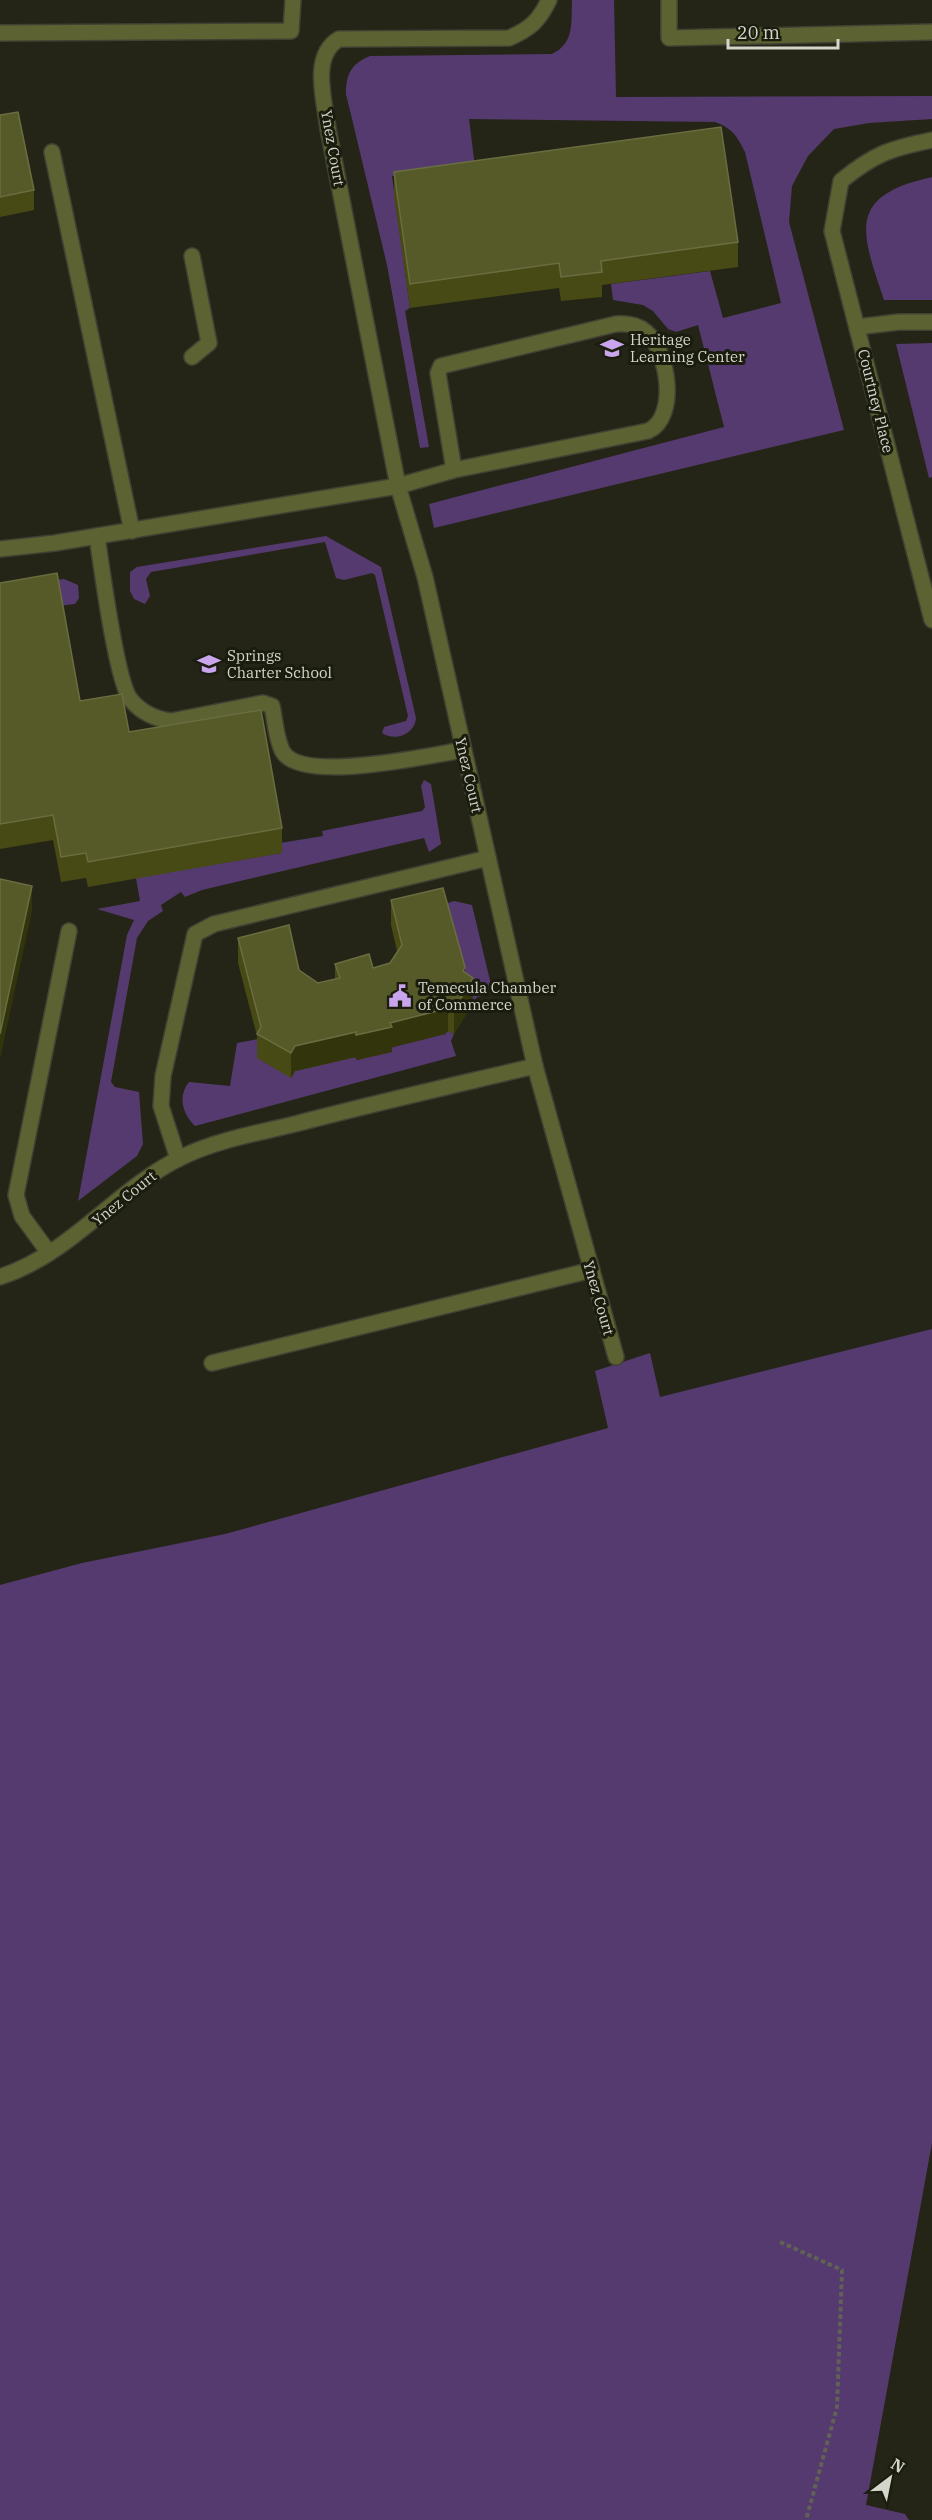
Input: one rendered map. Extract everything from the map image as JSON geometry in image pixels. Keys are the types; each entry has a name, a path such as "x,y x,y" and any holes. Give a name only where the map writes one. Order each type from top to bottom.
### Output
{"street":[{"path":"0,17 3,33 291,31 293,0"},
{"name":"Ynez Court","path":"549,0 531,29 508,38 339,39 331,43 323,58 321,77 328,129 398,486 425,577 535,1066 616,1357"},
{"path":"669,0 669,38 932,32"},
{"name":"Courtney Place","path":"932,140 892,147 864,162 841,181 832,231 932,620"},
{"path":"52,152 132,531"},
{"path":"192,256 209,343 192,357"},
{"path":"857,327 899,322 932,322"},
{"path":"0,549 132,531 398,486 454,470 648,432 656,428 667,406 669,389 655,344 648,333 638,327 616,324 441,366 438,373 454,470"},
{"path":"97,536 121,676 129,699 142,711 159,719 171,721 263,703 272,706 283,752 291,759 329,768 372,765 463,750"},
{"path":"178,1159 161,1106 163,1076 195,934 214,924 488,858"},
{"path":"49,1253 22,1216 16,1195 69,931"},
{"name":"Ynez Court","path":"0,1277 49,1253 84,1231 151,1175 178,1159 242,1138 535,1066"},
{"path":"213,1363 592,1270"}],"path":[{"path":"780,2242 842,2270 837,2407 806,2520"}],"shaded area":[{"path":"572,0 614,0 616,97 932,96 932,119 869,123 834,129 808,156 792,186 789,222 844,430 434,528 429,504 724,427 698,325 676,332 668,329 653,311 643,305 613,300 611,284 710,271 723,318 781,303 745,152 736,137 726,127 715,122 469,119 475,167 392,176 410,308 405,311 429,447 420,448 387,265 346,94 349,75 354,66 370,56 552,54 565,44 568,38"},
{"path":"932,177 932,300 884,300 866,236 867,220 873,206 885,195 904,185"},
{"path":"932,343 932,477 929,478 896,344"},
{"path":"326,536 381,567 416,718 415,724 404,735 393,737 382,733 384,727 406,721 408,716 375,575 372,573 344,580 336,578 325,542 151,572 146,579 150,596 145,604 134,599 130,591 130,572 137,567"},
{"path":"64,579 78,585 79,598 75,604 58,606 0,587"},
{"path":"424,780 431,784 441,844 429,852 424,838 202,890 185,897 181,892 161,905 163,911 148,921 137,938 111,1082 115,1087 139,1092 143,1144 137,1156 78,1201 127,935 134,920 97,909 140,901 136,878 281,853 280,843 323,836 322,831 422,811 425,807 421,786"},
{"path":"454,901 472,905 493,993 477,997 473,1003 463,996 442,905"},
{"path":"448,1031 454,1034 451,1041 456,1056 195,1126 187,1116 183,1105 183,1094 189,1082 230,1086 237,1043 258,1039 291,1078 295,1071 355,1057 357,1060 391,1052 390,1048 445,1034"},
{"path":"932,1329 932,2143 866,2505 905,2514 909,2520 0,2520 0,1585 82,1563 225,1534 608,1428 595,1371 650,1353 660,1397"}],"building":[{"path":"18,112 34,190 0,197 0,115"},
{"path":"721,127 738,242 601,261 602,272 561,277 559,263 410,284 394,172"},
{"path":"57,573 80,701 122,694 129,732 261,710 282,828 88,862 86,853 61,857 53,815 0,824 0,583"},
{"path":"0,879 32,886 0,1034"},
{"name":"Temecula Chamber of Commerce","path":"443,888 465,967 463,971 473,978 454,1010 448,1006 445,1009 390,1023 392,1027 356,1035 356,1032 295,1046 291,1053 257,1034 261,1027 238,938 289,925 299,970 318,983 340,978 335,964 369,954 373,968 390,963 402,945 391,900"}],"place":[{"name":"Heritage Learning Center","path":"612,348"},
{"name":"Springs Charter School","path":"209,664"},
{"name":"Temecula Chamber of Commerce","path":"400,996"}]}
